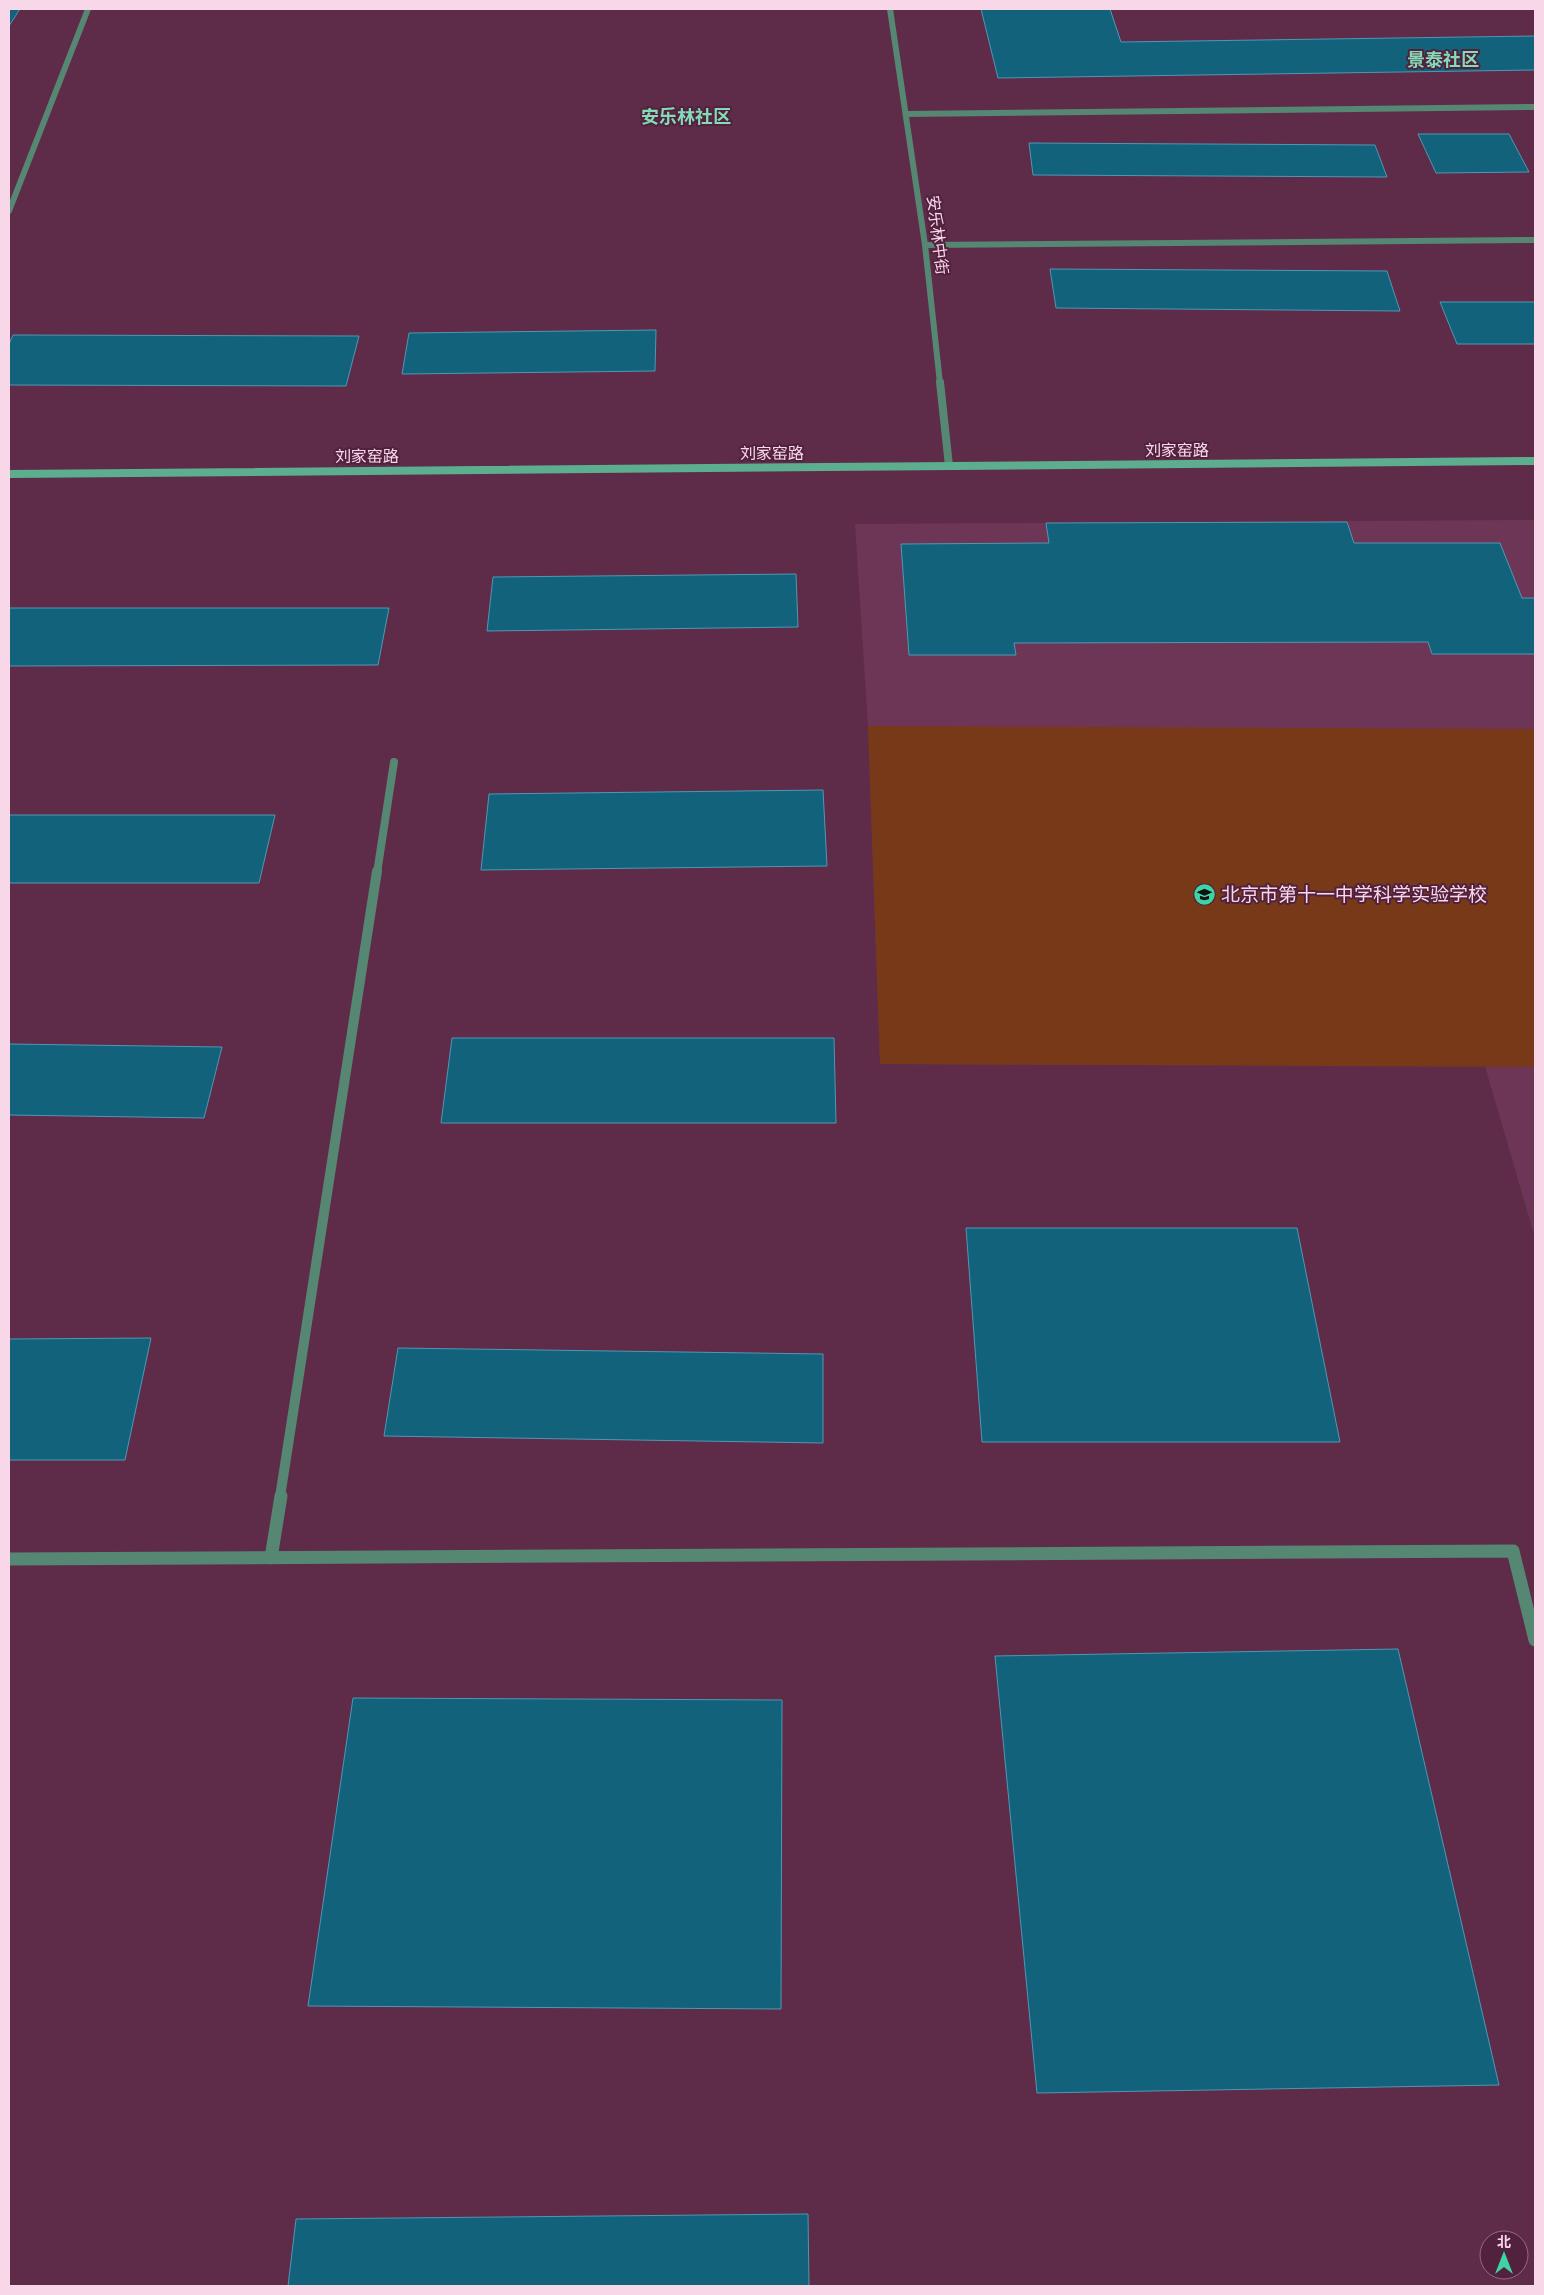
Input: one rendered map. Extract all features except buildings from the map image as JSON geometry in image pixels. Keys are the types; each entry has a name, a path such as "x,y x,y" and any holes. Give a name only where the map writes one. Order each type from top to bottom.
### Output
{"street":[{"path":"9,211 88,9"},
{"name":"安乐林中街","path":"890,9 925,245 949,466"},
{"path":"906,114 1535,107"},
{"path":"925,245 1535,240"},
{"name":"刘家窑路","path":"9,474 1535,461"},
{"path":"271,1558 394,762"},
{"path":"9,1559 1513,1551 1535,1640"}],"shaded area":[{"name":"北京市第十一中学科学实验学校","path":"1535,520 1535,1231 1533,1231 1485,1066 880,1064 868,726 855,524"},
{"name":"北京市第十一中学科学实验学校","path":"868,726 1535,729 1535,1067 880,1064"}],"place":[{"name":"北京市第十一中学科学实验学校","path":"1205,895"}],"district":[{"name":"景泰社区","path":"1443,61"},
{"name":"安乐林社区","path":"686,118"}]}
